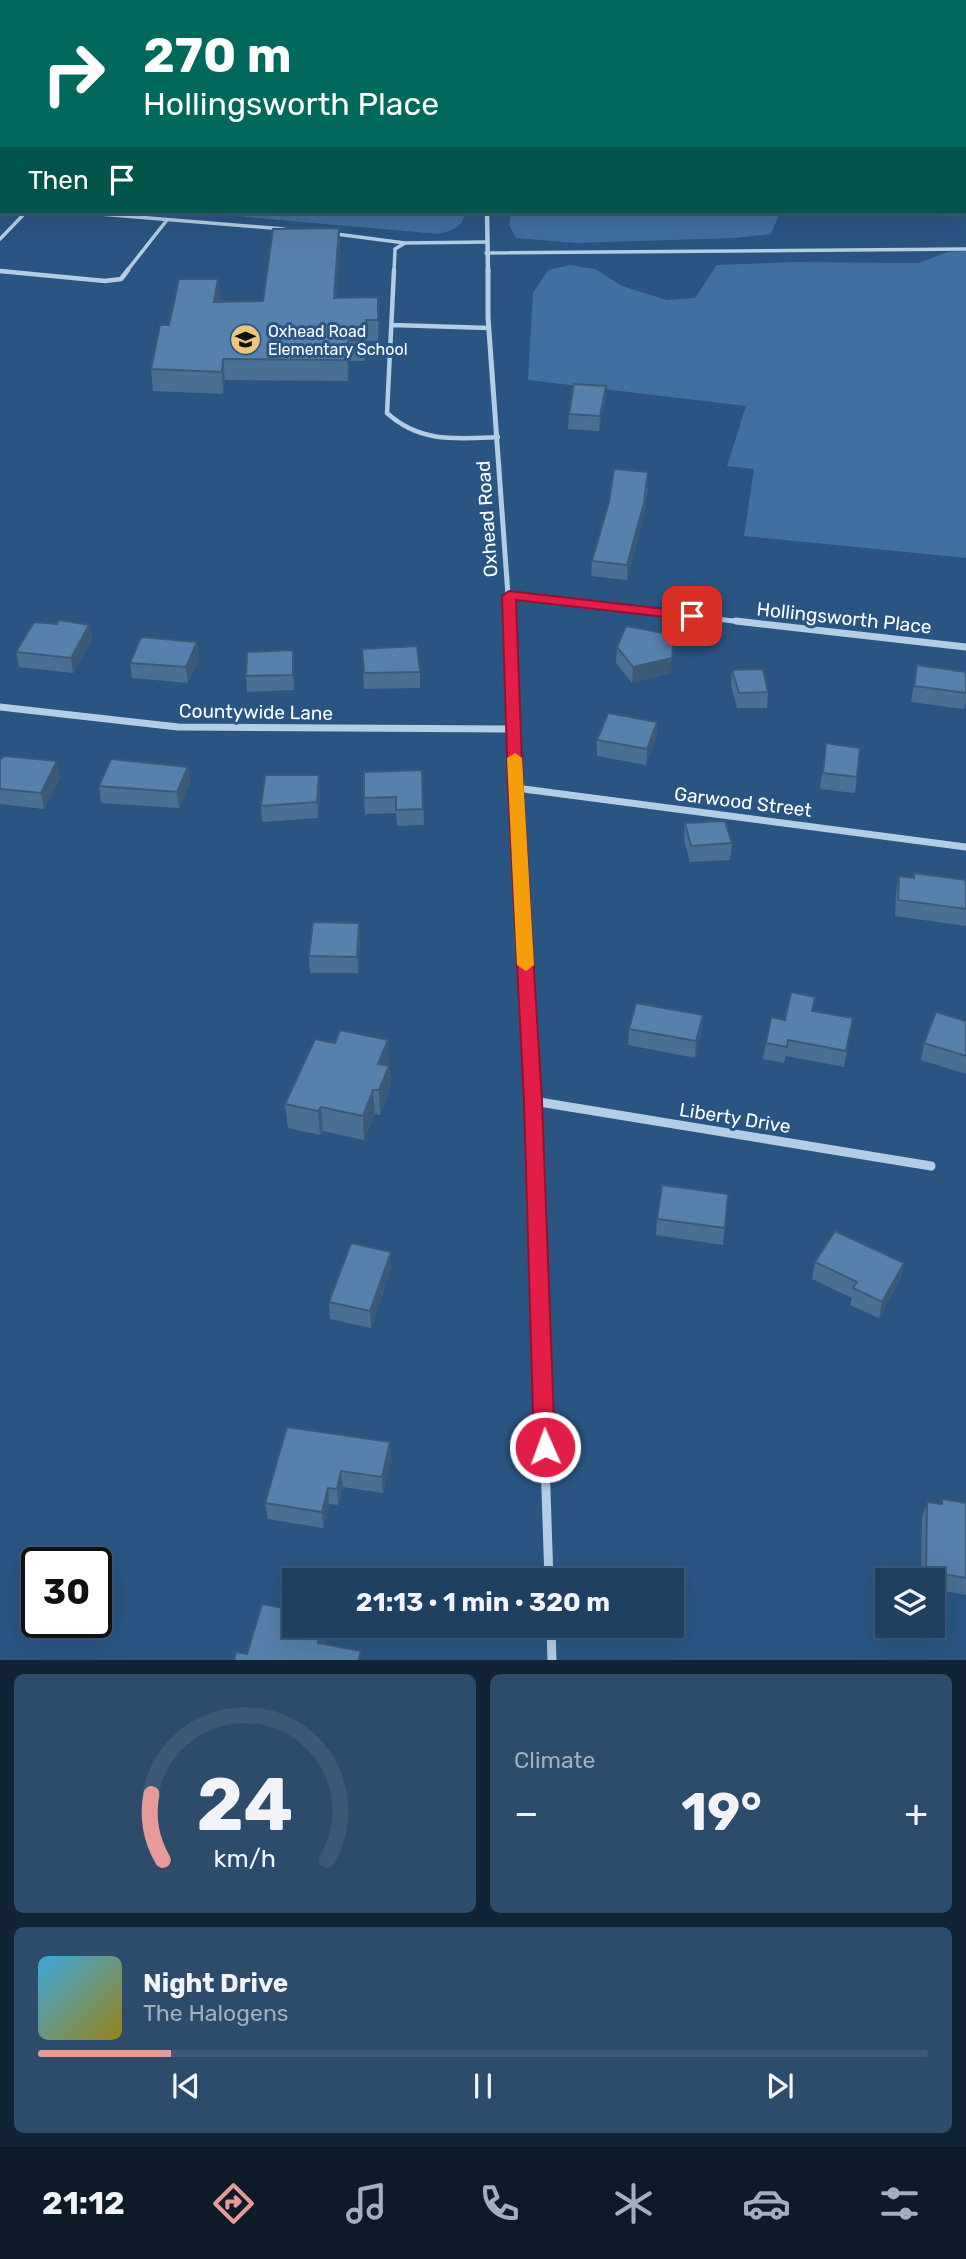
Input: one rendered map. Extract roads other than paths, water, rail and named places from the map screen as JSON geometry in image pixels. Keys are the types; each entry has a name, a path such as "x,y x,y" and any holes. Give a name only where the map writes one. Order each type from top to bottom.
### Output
{"street":[{"name":"Oxhead Road","path":"487,214 489,328 509,596 516,788 533,1101 549,1568"},
{"name":"Hollingsworth Place","path":"509,596 966,647"},
{"name":"Countywide Lane","path":"0,708 178,727 514,729"},
{"name":"Garwood Street","path":"516,788 966,847"},
{"name":"Liberty Drive","path":"533,1101 931,1166"},
{"path":"551,1638 552,1660"}],"lane":[{"path":"0,239 24,214"},
{"path":"98,214 286,229"},
{"path":"0,271 105,281 121,279 167,220"},
{"path":"325,233 405,243 486,242"},
{"path":"405,243 395,249 387,413 413,434 438,439 498,437"},
{"path":"486,253 966,249"},
{"path":"393,325 489,328"}],"place":[{"name":"Oxhead Road Elementary School","path":"245,340"}]}
